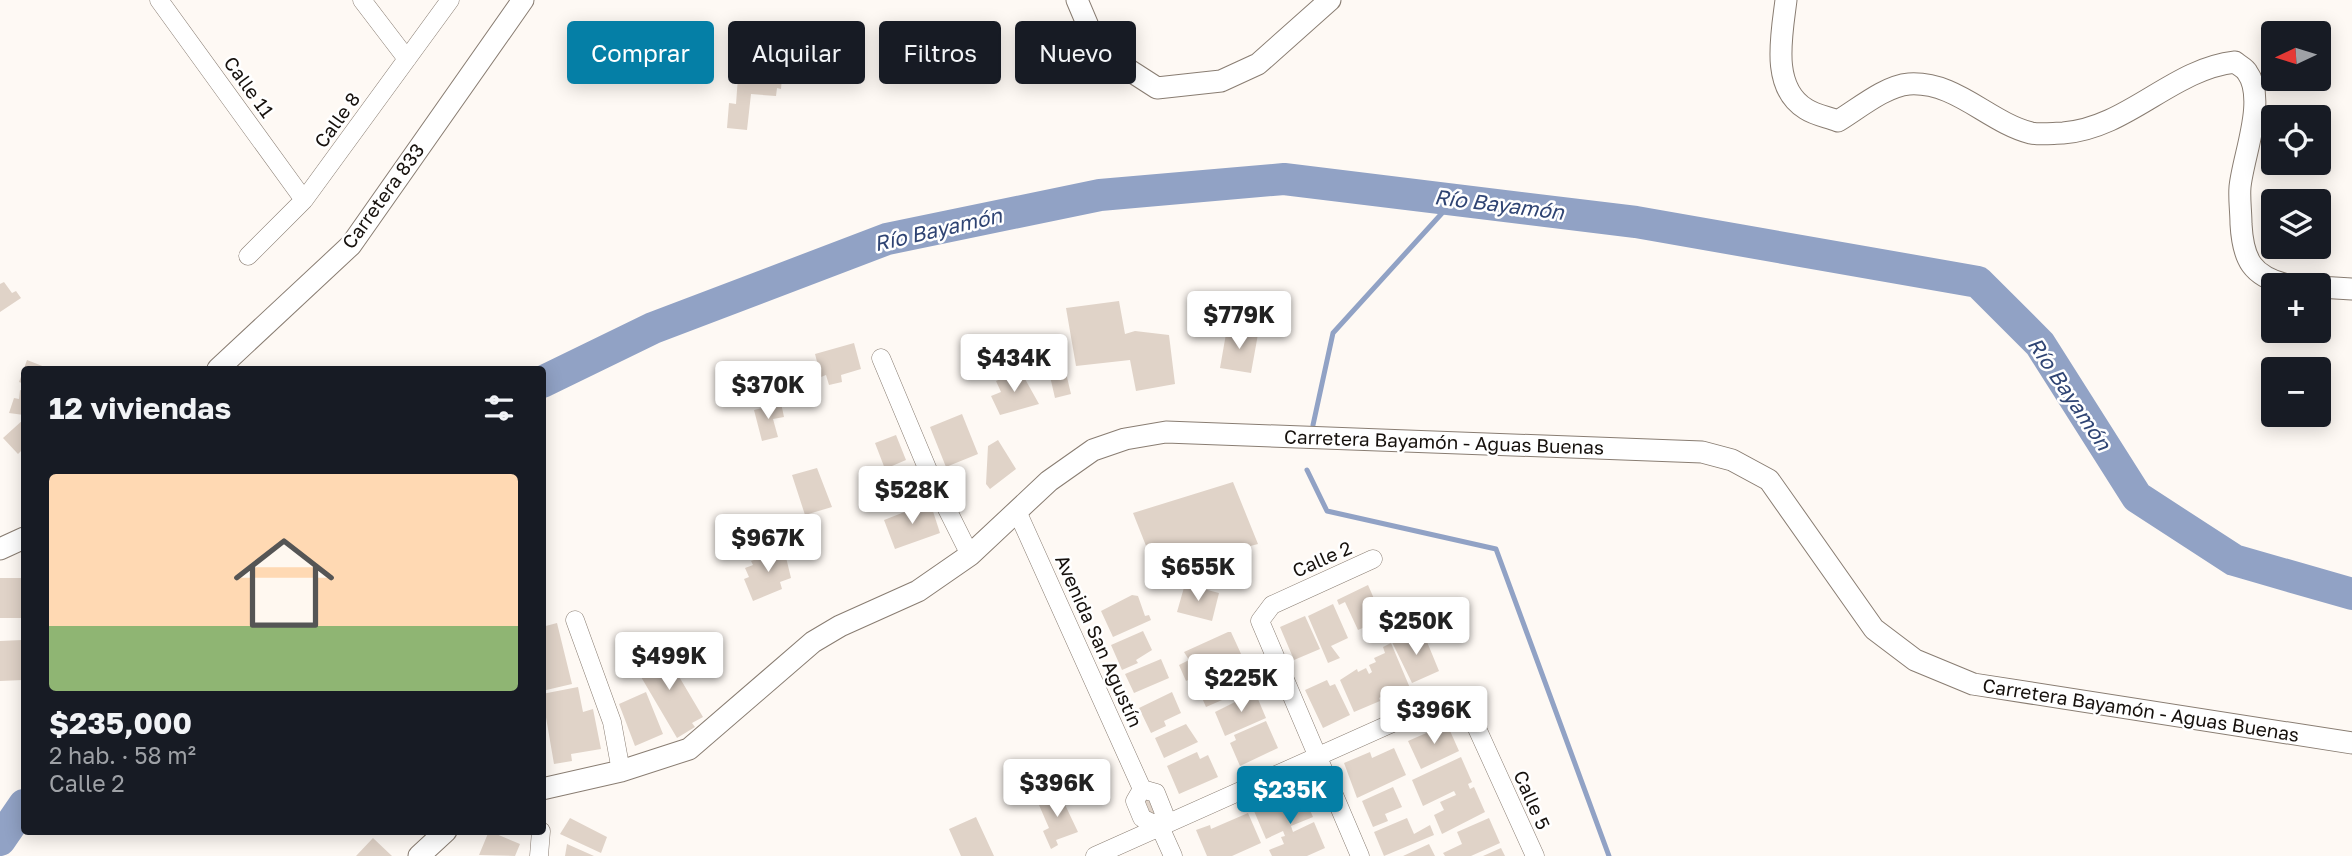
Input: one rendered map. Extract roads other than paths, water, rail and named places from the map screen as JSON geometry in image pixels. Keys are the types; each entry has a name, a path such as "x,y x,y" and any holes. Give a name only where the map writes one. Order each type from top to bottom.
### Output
{"street":[{"name":"Calle 11","path":"159,0 304,200"},
{"path":"362,0 407,60"},
{"name":"Calle 8","path":"248,256 304,200 450,0"},
{"name":"Carretera 833","path":"221,366 351,245 523,0"},
{"path":"1077,0 1094,40 1129,70 1157,88 1221,81 1258,64 1329,0"},
{"path":"1786,0 1780,57 1786,88 1805,109 1838,121 1907,84 1941,87 2002,121 2033,133 2067,132 2120,116 2211,65 2235,62 2247,71 2254,89 2252,132 2240,190 2242,240 2249,262 2261,276"},
{"path":"2331,288 2352,289"},
{"path":"881,358 930,475 970,555"},
{"name":"Carretera Bayamón - Aguas Buenas","path":"546,788 621,771 689,749 813,642 840,626 918,592 970,555 1049,481 1093,450 1125,439 1166,432 1702,452 1732,460 1769,480 1874,629 1915,660 1973,684 2352,743"},
{"name":"Avenida San Agustín","path":"1017,511 1142,789 1156,793 1164,813 1160,827 1173,856"},
{"path":"0,549 21,539"},
{"name":"Calle 2","path":"1360,856 1315,757 1260,621 1272,605 1373,559"},
{"path":"575,620 612,722 621,771"},
{"name":"Calle 5","path":"1315,757 1446,699 1465,702 1535,856"},
{"path":"1095,856 1315,757"},
{"path":"419,856 442,835"},
{"path":"539,856 541,835"}],"waterway":[{"name":"Río Bayamón","path":"546,380 653,328 887,239 1100,195 1284,179 1636,222 1978,282 2040,344 2137,497 2234,560 2352,594"},
{"path":"1313,425 1333,333 1454,200"},
{"path":"1307,470 1327,511 1496,549 1609,856"},
{"name":"Río Bayamón","path":"0,840 21,809"}]}
